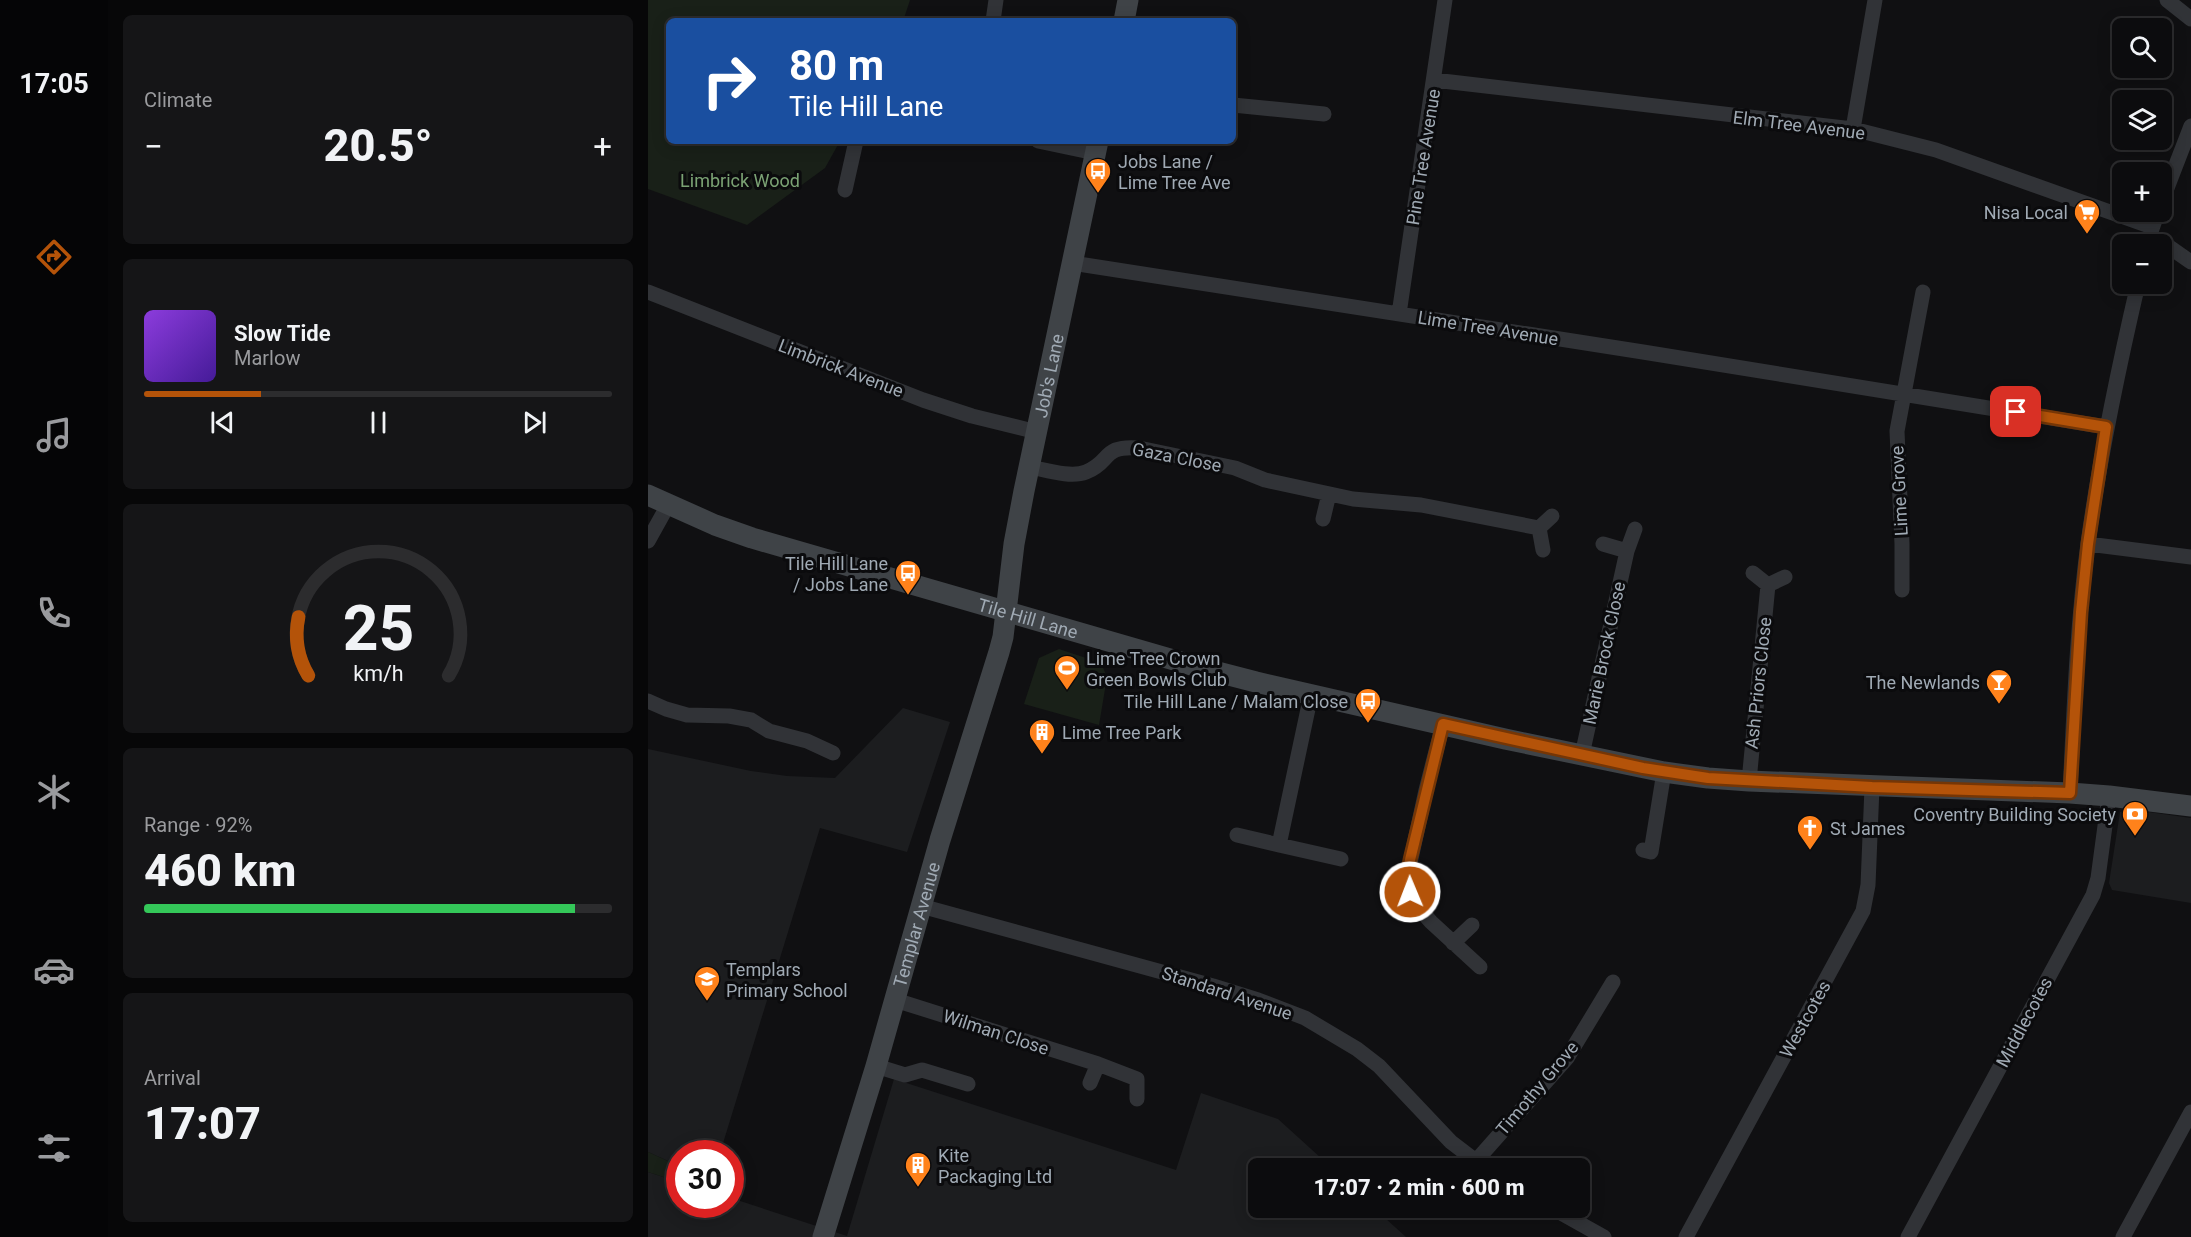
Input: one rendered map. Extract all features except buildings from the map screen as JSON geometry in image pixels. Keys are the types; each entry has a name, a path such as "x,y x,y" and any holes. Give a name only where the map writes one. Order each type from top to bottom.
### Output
{"main road":[{"path":"1125,18 1128,0"},
{"name":"Job's Lane","path":"1006,612 1014,544 1097,147"},
{"name":"Tile Hill Lane","path":"648,495 715,525 752,538 1198,667 1311,695 1664,772 1749,781 2109,795 2191,806"},
{"name":"Templar Avenue","path":"823,1237 999,652 1006,612"}],"street":[{"path":"993,18 996,0"},
{"name":"Pine Tree Avenue","path":"1399,314 1445,0"},
{"path":"1853,129 1875,0"},
{"path":"2168,0 2191,19"},
{"name":"Elm Tree Avenue","path":"1434,80 1853,129 1936,150 2144,234"},
{"path":"1236,105 1324,114"},
{"path":"2172,175 2191,126"},
{"path":"845,190 855,144"},
{"path":"1068,144 1097,147"},
{"name":"Elm Tree Avenue","path":"2172,249 2191,262"},
{"name":"Lime Tree Avenue","path":"1072,262 2106,427"},
{"name":"Limbrick Avenue","path":"648,292 923,400 972,416 1037,432"},
{"path":"1904,394 1923,292"},
{"path":"2070,793 2081,612 2088,544 2106,427 2136,294"},
{"name":"Lime Grove","path":"1902,590 1897,431 1904,394"},
{"name":"Gaza Close","path":"1030,467 1077,474 1088,472 1111,451 1131,447 1235,468 1265,480 1353,499 1421,505 1539,528"},
{"path":"1323,519 1329,494"},
{"path":"648,541 668,505"},
{"path":"1543,550 1539,528 1552,516"},
{"name":"Marie Brock Close","path":"1582,755 1627,551 1635,529"},
{"path":"1603,544 1627,551"},
{"path":"2088,544 2191,557"},
{"path":"1753,573 1768,585 1785,577"},
{"name":"Ash Priors Close","path":"1749,781 1768,585"},
{"path":"1279,845 1311,695"},
{"path":"648,701 666,709 687,714 718,715 751,720 770,731 807,741 833,753"},
{"path":"1443,724 1407,877 1410,892 1417,906 1480,967"},
{"path":"1643,850 1651,852 1664,772"},
{"name":"Westcotes","path":"1686,1237 1863,911 1869,885 1872,787"},
{"name":"Middlecotes","path":"1908,1237 2093,895 2098,878 2109,795"},
{"path":"1237,836 1341,859"},
{"name":"Standard Avenue","path":"921,906 1213,986 1305,1018 1357,1049 1379,1066 1451,1142 1471,1158"},
{"path":"1453,943 1472,925"},
{"name":"Timothy Grove","path":"1485,1158 1523,1105 1567,1058 1613,982"},
{"name":"Wilman Close","path":"895,1000 1098,1064 1137,1079 1137,1099"},
{"path":"1090,1083 1098,1064"},
{"path":"876,1066 905,1075 922,1070 968,1084"},
{"path":"2123,1237 2191,1112"},
{"path":"1570,1218 1604,1237"}],"shaded area":[{"name":"Templars Primary School","path":"903,708 950,722 907,852 820,828 724,1140 666,1140 666,1160 648,1152 648,749 751,771 787,776 835,778"},
{"path":"2134,810 2191,818 2191,903 2112,890 2109,883 2120,812"},
{"path":"894,1079 1176,1170 1201,1093 1278,1119 1321,1158 1248,1158 1248,1218 1385,1218 1406,1237 648,1237 648,1172 666,1178 666,1218 744,1218 744,1202 847,1236"}],"green space":[{"name":"Limbrick Wood","path":"648,0 910,0 904,18 666,18 666,144 838,144 825,168 747,225 648,189"},
{"name":"Lime Tree Crown Green Bowls Club","path":"1059,649 1101,663 1107,677 1099,725 1024,704 1039,658"},
{"path":"648,1152 666,1160 666,1178 648,1172"}],"place":[{"name":"Jobs Lane / Lime Tree Ave","path":"1098,194"},
{"name":"Nisa Local","path":"2087,235"},
{"name":"Tile Hill Lane / Jobs Lane","path":"908,596"},
{"name":"Lime Tree Crown Green Bowls Club","path":"1067,691"},
{"name":"The Newlands","path":"1999,705"},
{"name":"Tile Hill Lane / Malam Close","path":"1368,724"},
{"name":"Lime Tree Park","path":"1042,755"},
{"name":"Coventry Building Society","path":"2135,837"},
{"name":"St James","path":"1810,851"},
{"name":"Templars Primary School","path":"707,1002"},
{"name":"Kite Packaging Ltd","path":"918,1188"}],"route":[{"path":"1410,892 1407,877 1410,860 1443,724 1643,768 1708,778 1872,787 2070,793 2081,612 2088,544 2106,427 2016,412"}]}
